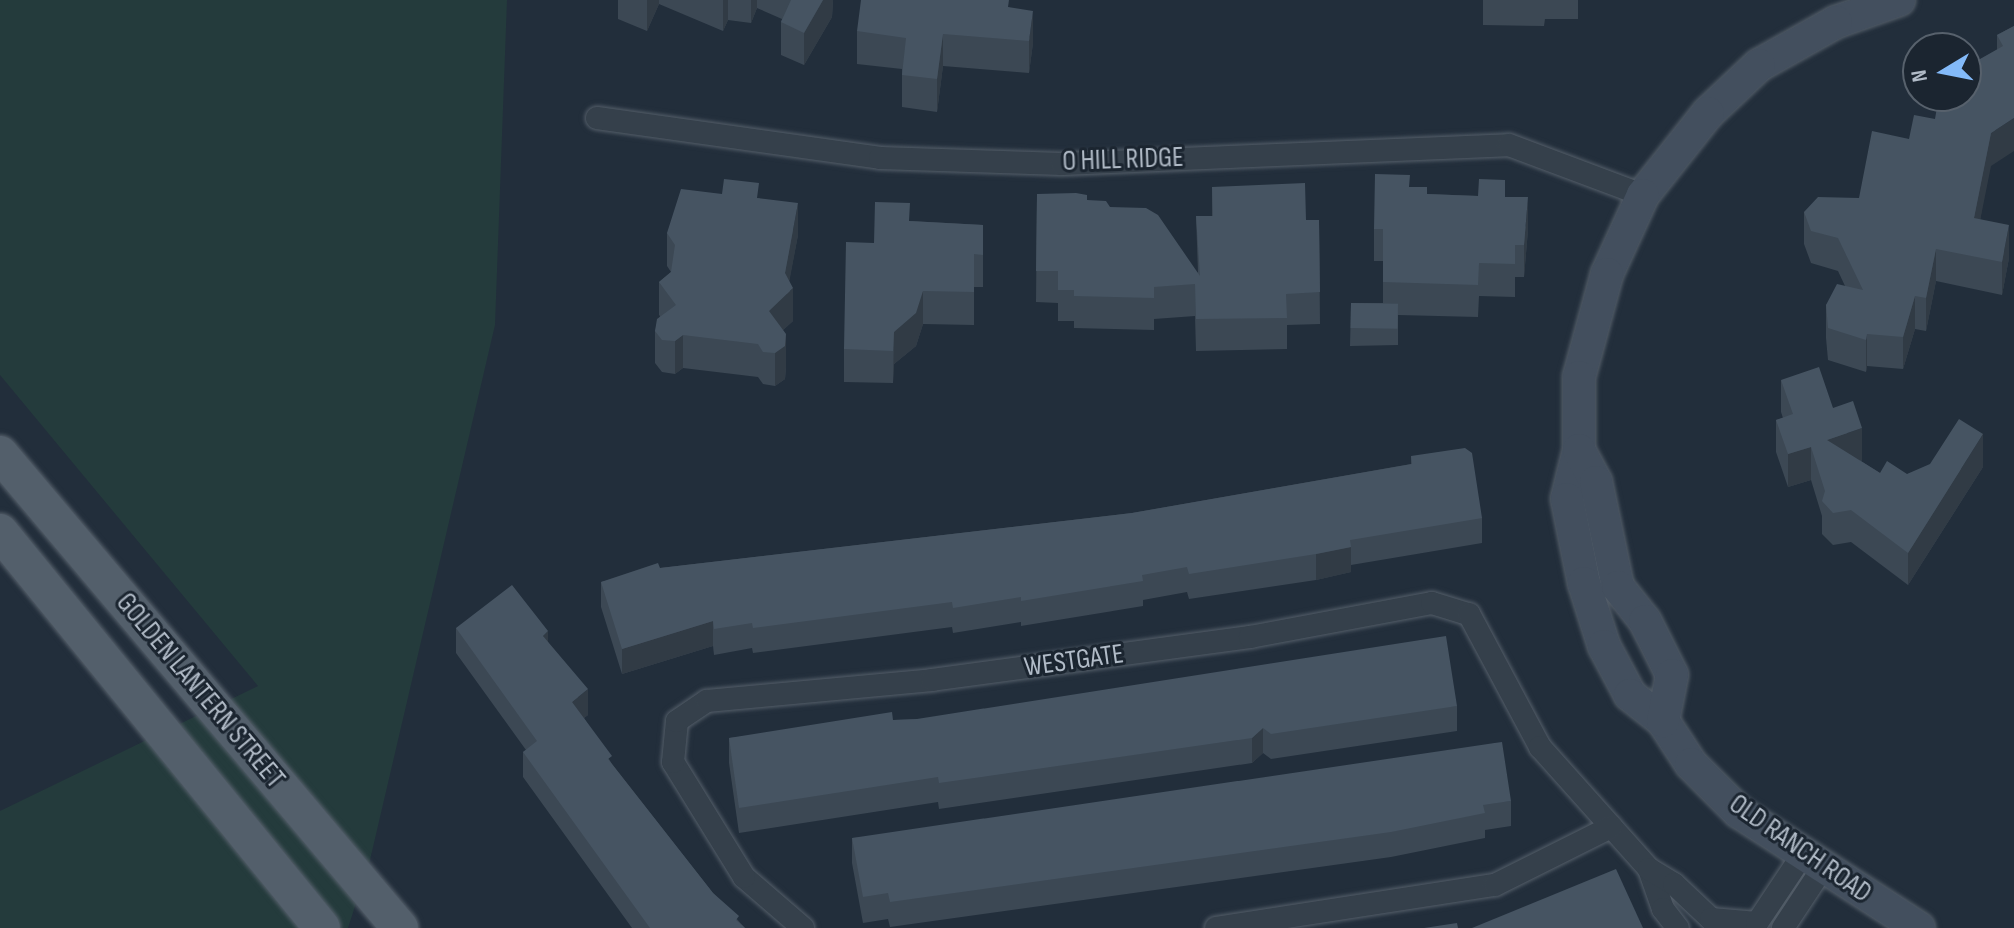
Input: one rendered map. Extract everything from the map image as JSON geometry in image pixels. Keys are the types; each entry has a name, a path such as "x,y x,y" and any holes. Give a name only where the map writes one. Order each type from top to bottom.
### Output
{"main road":[{"name":"GOLDEN LANTERN STREET","path":"0,454 400,928"},
{"name":"GOLDEN LANTERN STREET","path":"0,532 322,928"}],"street":[{"name":"OLD RANCH ROAD","path":"1899,0 1836,22 1759,65 1708,113 1643,195 1607,274 1579,377 1579,450 1567,499 1584,583 1604,646 1630,695 1663,721 1691,764 1739,812 1812,863 1919,928"},
{"name":"O HILL RIDGE","path":"597,118 880,158 1062,164 1509,145 1643,195"},
{"name":"OLD RANCH ROAD","path":"1579,450 1596,482 1618,587 1645,621 1672,675 1663,721"},
{"name":"WESTGATE","path":"803,928 744,877 673,762 677,721 707,701 962,676 1250,637 1432,603 1469,614 1540,747 1649,869 1674,884 1711,919 1757,923 1812,863"},
{"path":"1216,928 1495,885 1611,827"},
{"path":"1783,928 1812,863"},
{"name":"WESTGATE","path":"1649,869 1663,909 1678,928"}],"green space":[{"path":"0,0 507,0 495,325 370,860 348,928 0,928 0,811 258,686 0,375"}],"building":[{"path":"791,0 823,0 804,33 781,22"},
{"path":"861,0 1009,0 1008,7 1033,11 1029,41 943,34 937,79 902,75 906,38 857,31"},
{"path":"2014,26 2014,118 1991,133 1974,218 2009,225 2002,262 1936,249 1926,298 1915,296 1903,337 1867,334 1866,340 1828,328 1826,305 1837,284 1863,290 1838,238 1811,231 1804,212 1818,197 1859,198 1872,131 1909,139 1914,115 1935,119 1936,112 1982,112 1982,58 2003,46 1997,35"},
{"path":"1375,174 1410,175 1409,187 1427,187 1427,194 1478,196 1479,179 1505,180 1505,197 1528,197 1524,245 1515,245 1515,264 1479,263 1478,285 1383,282 1383,229 1374,229"},
{"path":"724,179 759,183 757,198 798,203 785,273 793,288 769,311 786,334 785,346 775,353 763,352 758,344 683,335 675,341 662,340 655,331 657,319 676,305 659,282 671,272 675,245 667,233 681,189 722,194"},
{"path":"1305,183 1306,220 1319,220 1320,292 1286,294 1287,318 1196,319 1195,284 1154,287 1154,298 1074,296 1074,290 1058,290 1058,271 1036,271 1037,194 1076,193 1087,195 1087,200 1106,201 1110,207 1146,208 1158,215 1200,276 1196,216 1213,216 1212,187"},
{"path":"875,202 910,203 909,221 983,225 983,255 974,254 974,292 923,291 916,313 894,332 893,351 844,349 846,242 874,243"},
{"path":"1351,303 1398,304 1398,329 1351,328"},
{"path":"1819,367 1833,408 1853,401 1862,428 1827,440 1880,473 1887,461 1907,474 1930,464 1959,419 1983,434 1908,553 1851,510 1833,513 1822,501 1825,491 1811,447 1788,454 1776,420 1793,414 1781,380"},
{"path":"1465,448 1472,453 1482,518 1350,540 1351,547 1316,554 1189,574 1187,567 1142,575 1143,581 1021,601 1021,597 953,608 952,602 753,628 752,623 714,629 713,621 622,649 601,582 658,563 660,568 1132,513 1412,464 1411,456"},
{"path":"512,585 548,631 543,636 588,689 572,702 612,756 608,759 713,893 739,916 736,920 745,928 650,928 523,752 537,741 456,628"},
{"path":"1446,636 1457,706 1271,734 1263,728 1252,738 939,783 938,777 739,808 729,738 892,712 893,720 917,719"},
{"path":"1502,742 1511,801 1483,805 1485,813 1391,832 890,902 888,893 863,897 852,838"},
{"path":"1616,869 1643,928 1472,928"},
{"path":"1457,923 1458,928 1424,928"}]}
